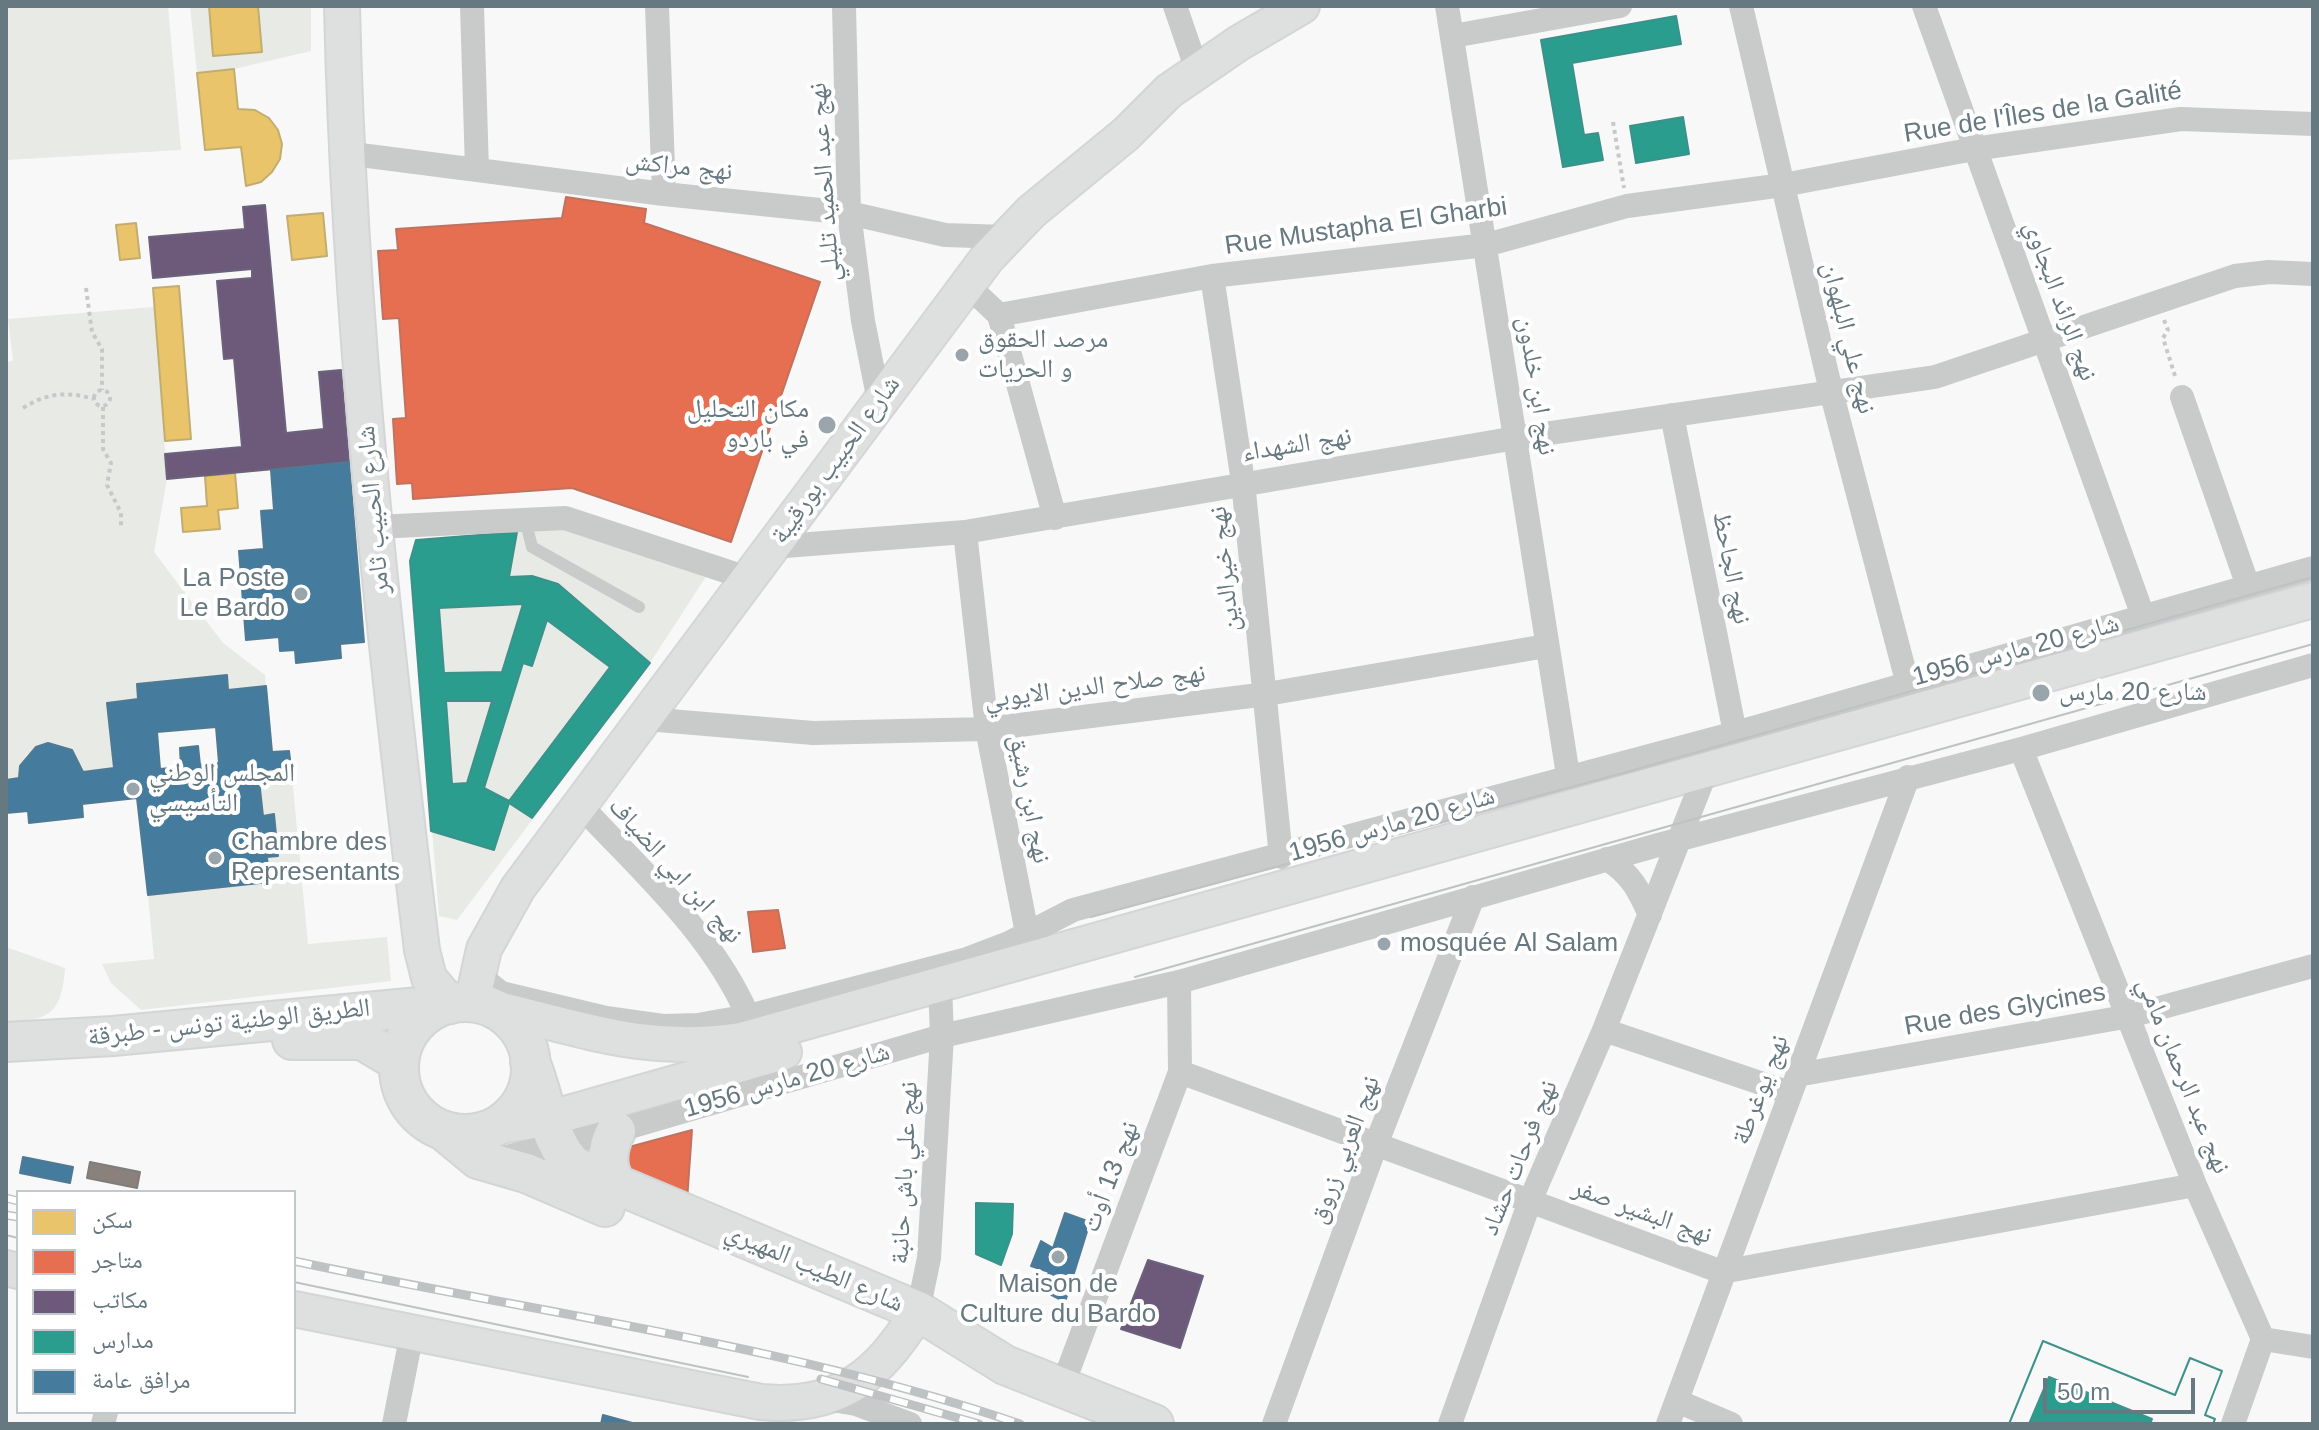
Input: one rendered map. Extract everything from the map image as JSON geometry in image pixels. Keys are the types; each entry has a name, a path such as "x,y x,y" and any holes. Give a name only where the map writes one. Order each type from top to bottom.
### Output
{"main road":[{"name":"شارع الحبيب ثامر","path":"342,6 345,153 375,527 399,766 422,950 429,978 471,997"},
{"name":"شارع الحبيب بورقيبة","path":"471,997 496,922 966,284 1031,212 1126,134 1160,99 1197,70 1302,6"},
{"name":"شارع 20 مارس 1956","path":"1899,729 2313,600"},
{"name":"شارع 20 مارس 1956","path":"489,1144 554,1130 934,1011 1702,782 2313,624"},
{"name":"شارع 20 مارس 1956","path":"471,997 611,1039 660,1045 697,1045 934,1011"},
{"name":"الطريق الوطنية تونس - طبرقة","path":"6,1042 113,1036 471,997"},
{"path":"471,997 499,1012 521,1033 530,1062 522,1100 489,1144 473,1133 443,1130 412,1108 401,1087 399,1062 407,1036 415,1024 426,1015 471,997"},
{"name":"الطريق الوطنية تونس - طبرقة","path":"6,1060 45,1054 269,1039 362,1040 399,1062"},
{"name":"شارع الطيب المهيري","path":"530,1062 554,1130 577,1168 1005,1365 1154,1424"},
{"path":"616,1131 609,1172 618,1186"},
{"name":"شارع الطيب المهيري","path":"489,1144 526,1173 911,1323 1014,1392 1093,1424"},
{"path":"296,1309 758,1413 826,1399 851,1386 911,1323"}],"street":[{"path":"472,6 477,170"},
{"path":"657,6 664,194"},
{"name":"نهج عبد الحميد تليلي","path":"844,6 849,213 863,321 879,401"},
{"path":"1175,6 1197,70"},
{"name":"نهج ابن خلدون","path":"1447,6 1568,775"},
{"path":"1453,36 1620,6"},
{"name":"نهج علي البلهوان","path":"1741,6 1831,391 1907,681"},
{"name":"نهج الرائد البجاوي","path":"1924,6 2143,616"},
{"name":"Rue de l'Îles de la Galité","path":"1783,185 1974,149 2181,119 2313,124"},
{"name":"نهج مراكش","path":"345,153 664,194 849,213 921,231 1006,237"},
{"name":"Rue Mustapha El Gharbi","path":"999,315 1212,276 1486,245 1627,206 1783,185"},
{"name":"نهج الشهداء","path":"772,547 965,532 1243,482 1516,438 1952,373 2046,342 2158,299 2251,272 2313,274"},
{"name":"نهج خيرالدين","path":"1212,276 1243,482 1267,694 1281,857"},
{"path":"966,284 999,315 1055,518"},
{"path":"2182,397 2248,586"},
{"name":"نهج الجاحظ","path":"1672,415 1735,733"},
{"path":"375,527 565,518 747,578"},
{"name":"نهج ابن رشيق","path":"965,532 987,729 1027,933"},
{"name":"شارع 20 مارس 1956","path":"471,997 501,993 606,1018 663,1026 698,1025 748,1016 967,959 1086,906 1281,857 1568,775 1735,733 1907,681 2313,568"},
{"name":"نهج صلاح الدين الايوبي","path":"646,719 813,733 987,729 1267,694 1546,646"},
{"name":"شارع 20 مارس 1956","path":"554,1130 616,1131 934,1011 1179,982 1678,839 2311,670"},
{"name":"نهج عبد الرحمان مامي","path":"2021,749 2195,1185 2263,1339"},
{"name":"نهج يوغرطة","path":"1668,1424 1908,777"},
{"name":"نهج فرحات حشاد","path":"1450,1424 1530,1201 1604,1030 1702,782"},
{"name":"نهج ابن ابي الضياف","path":"581,806 705,940 728,973 748,1016"},
{"path":"1607,859 1636,884 1650,915"},
{"name":"نهج العربي زروق","path":"1274,1424 1377,1142 1473,897"},
{"name":"Rue des Glycines","path":"1604,1030 1794,1084 2130,1016 2313,966"},
{"name":"نهج 13 أوت","path":"1062,1387 1180,1072 1179,982"},
{"name":"نهج علي باش حانبة","path":"911,1323 929,1258 934,1011"},
{"name":"نهج البشير صفر","path":"1180,1072 1377,1142 1722,1272 2195,1185"},
{"path":"394,1424 412,1333"},
{"path":"2233,1424 2263,1339 2313,1347"},
{"path":"826,1399 856,1404 910,1424"},
{"path":"1677,1401 1731,1424"}],"lane":[{"path":"525,519 532,547 639,607"}],"path":[{"path":"1613,122 1627,206"},
{"path":"86,288 92,332 102,349 102,390 94,399"},
{"path":"2158,299 2168,330 2163,338 2182,397"},
{"path":"102,390 111,398 103,407 103,449 111,463 107,485 121,513 121,529"},
{"path":"23,408 41,397 69,392 94,399 103,407"}],"shaded area":[{"path":"6,6 168,6 181,150 6,160"},
{"path":"190,6 311,6 311,51 234,69 197,73"},
{"path":"154,307 167,479 154,552 223,643 265,675 266,686 228,690 227,676 137,684 138,699 107,703 114,768 83,772 72,750 48,743 26,755 19,778 6,780 6,362 13,361 8,319"},
{"path":"562,529 707,575 650,663 457,920 439,916 410,561 416,540"},
{"path":"291,767 308,944 387,937 391,981 141,1010 111,983 102,964 154,959 148,895 269,882 267,857 278,856 274,815 263,816 258,771"},
{"path":"6,947 65,968 61,995 56,1005 43,1017 6,1021"}],"building: سكن":[{"path":"209,6 258,6 262,52 213,56"},
{"path":"234,69 238,109 255,110 269,118 278,130 282,144 280,159 272,172 261,182 246,186 241,147 205,150 197,73"},
{"path":"323,213 327,256 292,260 287,216"},
{"path":"136,223 140,258 120,260 116,225"},
{"path":"179,286 191,439 165,441 153,288"},
{"path":"235,473 238,508 218,510 220,529 183,532 181,508 207,506 205,476"}],"building: متاجر":[{"path":"566,197 646,209 644,223 820,282 731,542 572,488 413,499 412,483 397,484 393,419 406,418 399,318 383,319 378,251 398,250 396,229 562,218"},
{"path":"778,910 785,948 753,952 748,912"},
{"path":"692,1130 687,1201 622,1170 629,1147"}],"building: مكاتب":[{"path":"265,205 286,433 324,429 319,372 341,370 349,462 167,479 165,454 242,447 234,358 224,359 217,281 252,278 252,269 153,278 149,237 245,229 243,207"},
{"path":"1148,1260 1203,1276 1180,1348 1121,1329"}],"building: مدارس":[{"path":"1676,16 1681,44 1572,63 1584,135 1598,133 1603,160 1563,167 1541,40"},
{"path":"1683,117 1689,154 1636,163 1630,126"},
{"path":"517,532 509,577 532,576 558,584 650,663 532,818 509,803 494,850 431,831 410,561 416,540","holes":["523,604 502,672 444,673 439,608","547,620 610,667 509,801 484,788 523,663 532,666","446,701 492,701 467,783 452,784"]},
{"path":"976,1203 1013,1204 1012,1234 1001,1265 976,1254"},
{"path":"2043,1341 2175,1395 2190,1358 2222,1371 2205,1415 2215,1419 2213,1424 2150,1424 2152,1419 2049,1377 2029,1424 2009,1424"},
{"path":"2043,1341 2175,1395 2190,1358 2222,1371 2205,1415 2215,1419 2213,1424 2009,1424"}],"building: مرافق عامة":[{"name":"La Poste Le Bardo","path":"349,462 364,642 340,644 341,658 296,663 295,650 280,651 279,637 246,640 239,551 264,549 261,511 274,510 271,470"},
{"name":"المجلس الوطني التأسيسي","path":"227,675 228,690 266,686 272,752 289,751 291,767 258,771 263,816 274,814 278,856 267,857 269,882 148,895 137,798 82,804 83,817 29,823 28,811 6,813 6,780 19,778 20,766 36,747 48,743 72,750 83,772 114,768 107,703 138,699 137,684","holes":["216,727 219,763 200,765 198,746 180,748 181,767 160,769 157,732"]},
{"path":"23,1157 73,1167 70,1183 20,1173"},
{"name":"Maison de Culture du Bardo","path":"1065,1213 1090,1222 1065,1302 1042,1290 1049,1272 1031,1266 1041,1241 1053,1248"},
{"path":"603,1415 636,1424 601,1424"}],"building: صناعة":[{"path":"90,1162 140,1172 137,1188 87,1178"}],"tram line":[{"path":"1091,917 1623,773 2313,577"},
{"path":"1135,977 2313,644"},
{"path":"6,1235 16,1238"},
{"path":"296,1282 748,1377"}],"railway":[{"path":"6,1198 16,1200"},
{"path":"6,1215 16,1217"},
{"path":"296,1261 751,1351 932,1396 1020,1424"},
{"path":"821,1379 979,1424"}],"place":[{"name":"مرصد الحقوق و الحريات","path":"962,355"},
{"name":"مكان التحليل في باردو","path":"827,425"},
{"name":"La Poste Le Bardo","path":"301,594"},
{"name":"شارع 20 مارس","path":"2041,693"},
{"name":"المجلس الوطني التأسيسي","path":"133,789"},
{"name":"Chambre des Representants","path":"215,858"},
{"name":"mosquée Al Salam","path":"1384,944"},
{"name":"Maison de Culture du Bardo","path":"1058,1257"}]}
